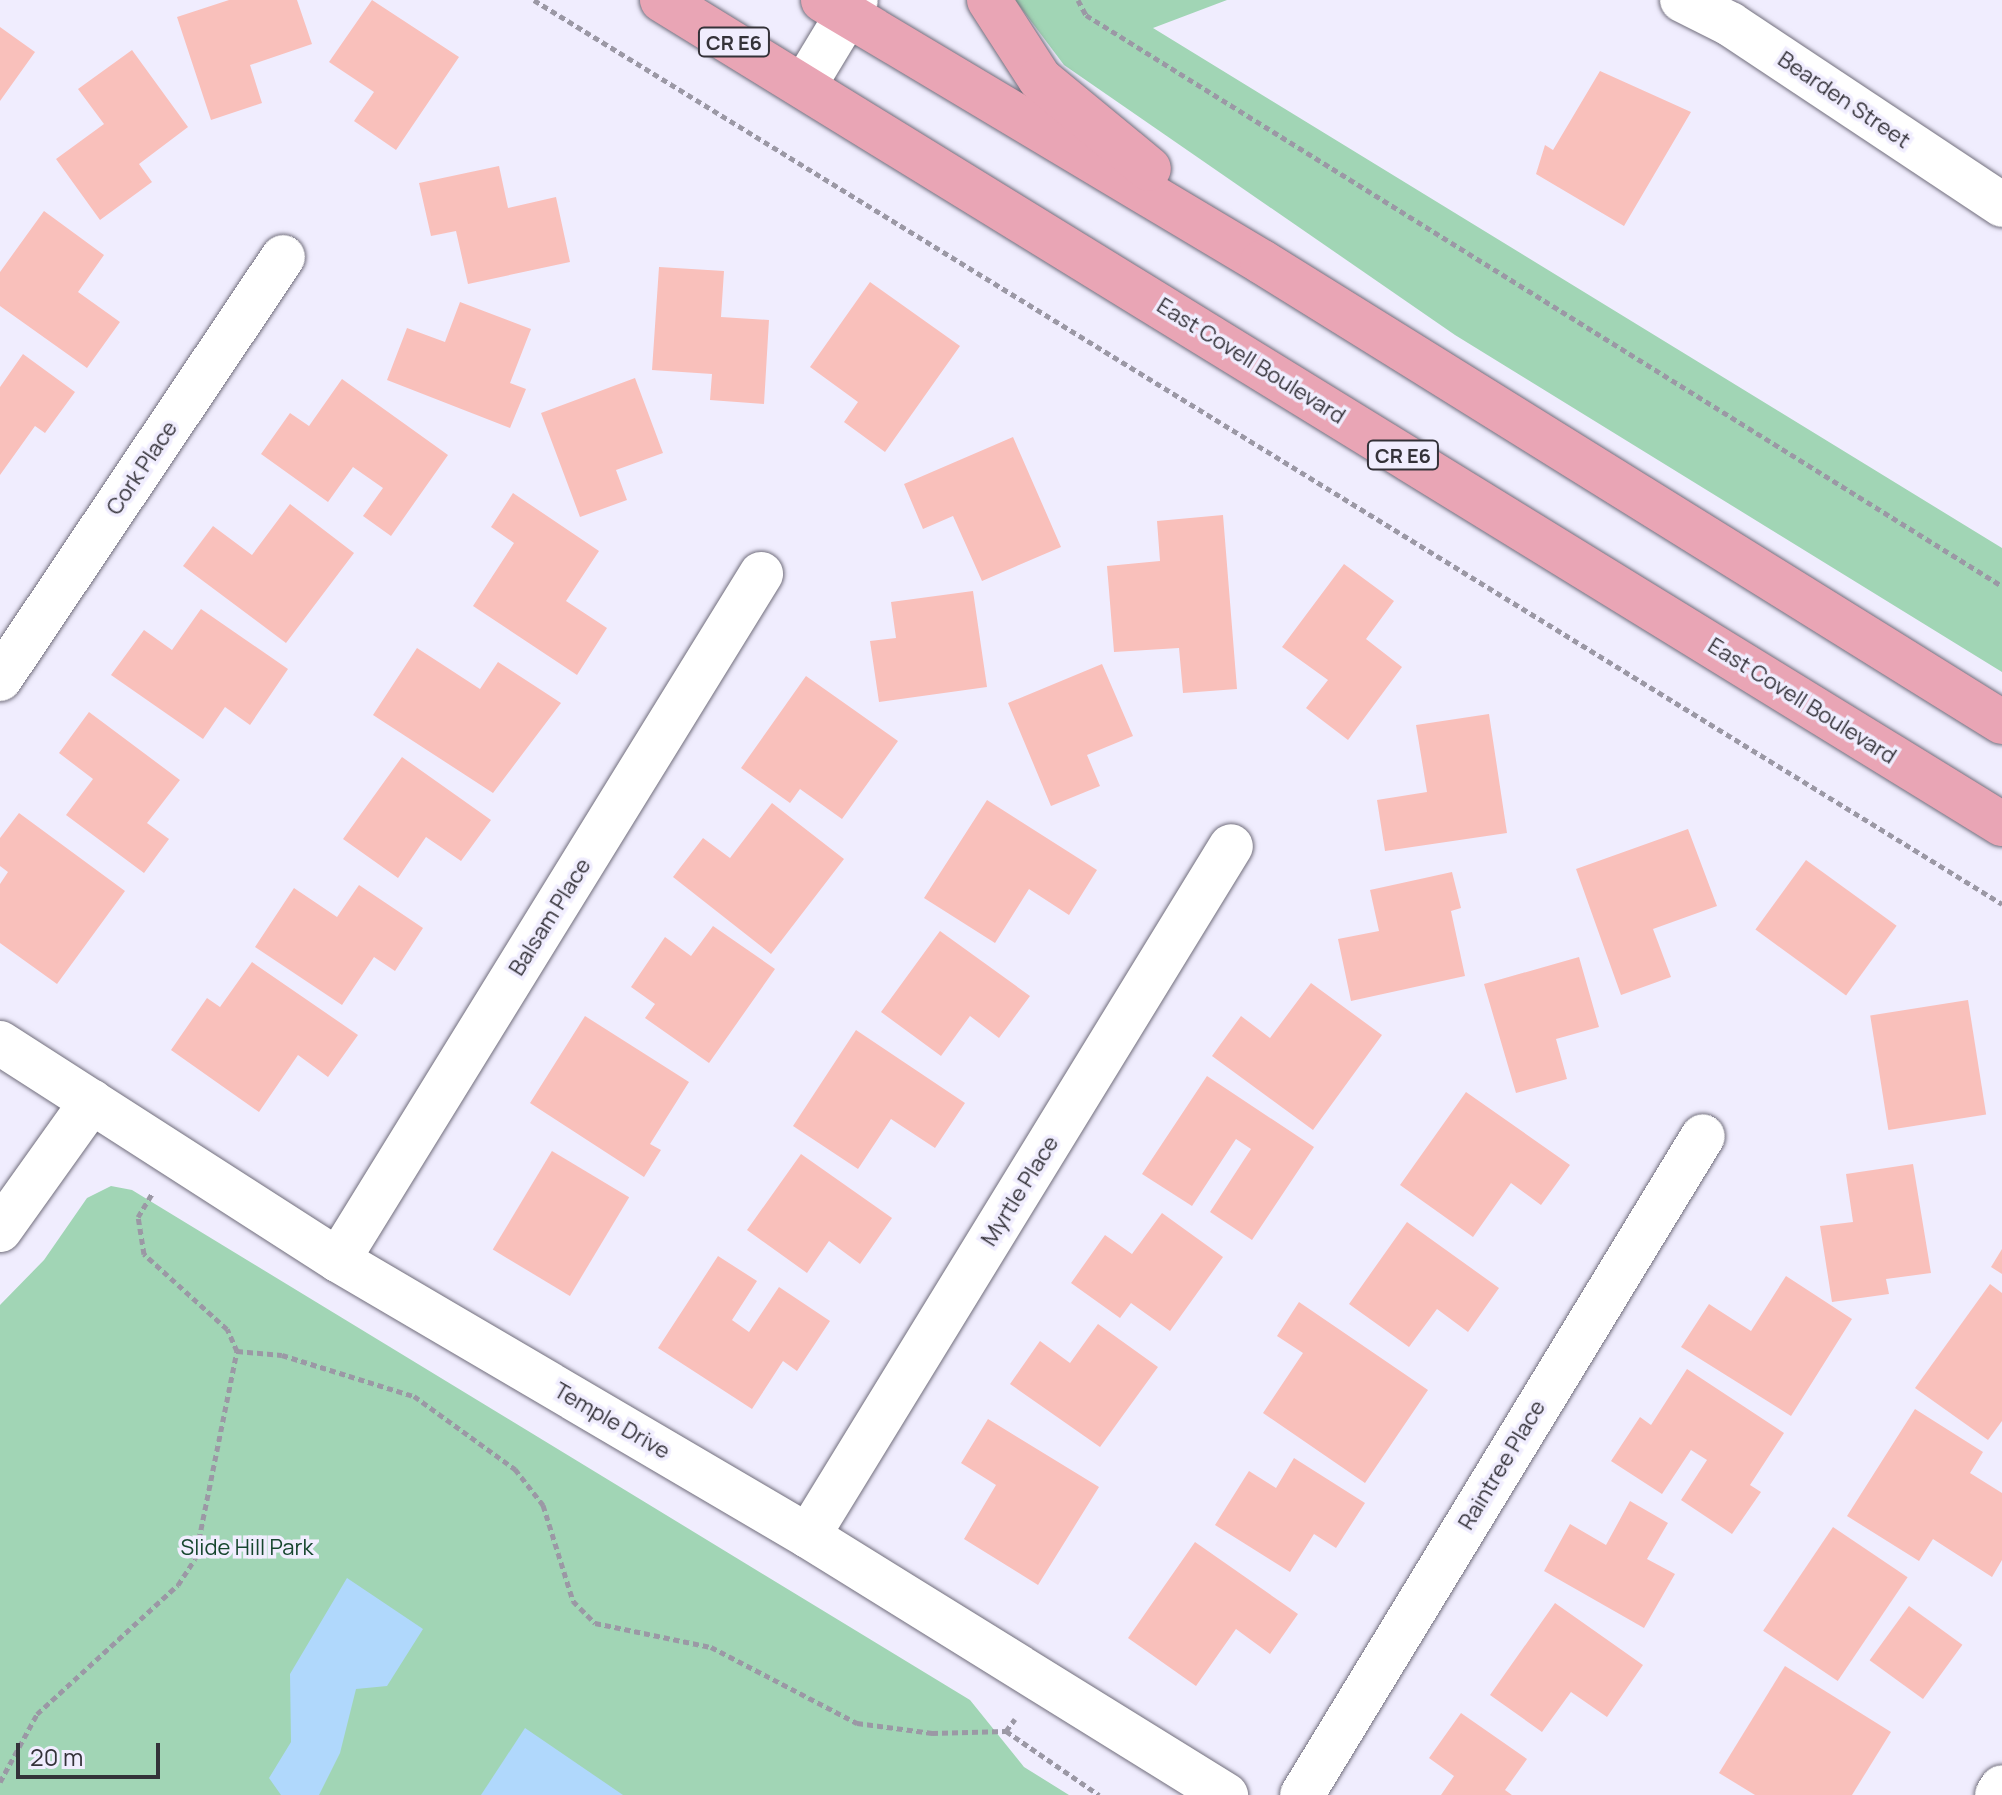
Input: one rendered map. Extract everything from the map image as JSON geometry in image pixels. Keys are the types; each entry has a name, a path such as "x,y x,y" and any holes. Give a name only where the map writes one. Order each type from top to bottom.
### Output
{"main road":[{"name":"East Covell Boulevard","path":"662,0 2002,824"},
{"path":"989,0 1040,79 1262,262"},
{"path":"842,5 2002,722"}],"street":[{"name":"Bearden Street","path":"1682,0 1730,24 2002,205"},
{"path":"804,86 842,5"},
{"name":"Cork Place","path":"0,679 283,257"},
{"name":"Balsam Place","path":"338,1260 761,574"},
{"name":"Myrtle Place","path":"808,1536 1231,846"},
{"name":"Temple Drive","path":"0,1043 338,1260 808,1536 1226,1795"},
{"path":"0,1230 92,1101"},
{"name":"Raintree Place","path":"1302,1795 1703,1136"},
{"path":"1997,1795 2002,1787"}],"path":[{"path":"534,0 2002,904"},
{"path":"1078,0 1086,15 2002,586"},
{"path":"695,98 701,88"},
{"path":"0,1782 37,1714 178,1585 195,1559 237,1351 227,1329 144,1254 138,1217 152,1194"},
{"path":"237,1351 282,1355 414,1396 515,1469 543,1505 573,1601 595,1623 711,1647 857,1723 1006,1731 1099,1795"},
{"path":"1006,1731 1040,1682"}],"green space":[{"path":"1015,0 1227,0 1153,28 2002,548 2002,672 1455,335 1064,65"},
{"name":"Slide Hill Park","path":"111,1186 132,1190 970,1700 1024,1767 1069,1795 0,1795 0,1305 44,1260 87,1198"}],"water":[{"path":"347,1578 423,1629 387,1686 356,1689 340,1753 319,1795 281,1795 269,1778 291,1742 290,1674"},
{"path":"525,1728 623,1795 481,1795"}],"building":[{"path":"229,0 297,0 312,44 250,65 262,103 211,120 177,17"},
{"path":"372,0 459,57 396,150 354,121 374,92 329,62"},
{"path":"0,27 35,52 0,101"},
{"path":"132,50 188,127 139,164 152,182 100,220 56,159 104,124 78,89"},
{"path":"1600,71 1691,112 1624,226 1536,174 1545,145 1553,150"},
{"path":"499,166 508,208 556,197 570,262 468,284 456,231 431,236 419,183"},
{"path":"44,211 104,255 78,292 120,322 87,368 0,306 0,272"},
{"path":"659,267 724,271 721,317 769,320 764,404 710,400 712,374 652,370"},
{"path":"870,282 960,346 885,452 844,422 858,402 810,367"},
{"path":"460,302 531,329 510,383 526,389 510,428 387,380 407,328 445,342"},
{"path":"23,354 75,392 45,433 35,426 0,475 0,387"},
{"path":"635,378 663,453 616,470 627,500 580,517 541,413"},
{"path":"342,379 448,455 391,536 363,516 383,488 353,467 328,502 261,454 290,413 309,426"},
{"path":"1013,437 1061,547 982,581 953,516 923,529 904,484"},
{"path":"513,493 599,551 566,601 607,628 577,675 473,606 514,543 491,527"},
{"path":"290,504 354,553 286,643 183,566 213,526 252,555"},
{"path":"1223,515 1237,689 1183,693 1179,648 1114,652 1107,566 1160,561 1157,521"},
{"path":"1344,564 1394,601 1366,639 1402,667 1348,740 1306,708 1328,680 1282,647"},
{"path":"973,591 987,687 879,702 870,641 896,638 891,602"},
{"path":"201,609 288,669 250,725 225,707 203,739 111,675 144,630 172,650"},
{"path":"417,648 480,689 498,662 561,703 493,793 373,715"},
{"path":"1102,664 1133,736 1087,755 1100,786 1051,806 1008,703"},
{"path":"806,676 898,741 842,819 800,789 790,803 741,768"},
{"path":"89,712 180,780 147,823 169,839 144,873 66,815 93,779 59,753"},
{"path":"1489,714 1507,833 1385,851 1377,800 1427,792 1416,725"},
{"path":"402,757 491,820 461,861 426,837 398,878 343,839"},
{"path":"987,800 1097,870 1069,915 1029,889 995,943 924,898"},
{"path":"772,803 844,859 771,954 673,877 703,838 730,858"},
{"path":"19,813 125,891 57,984 0,943 0,884 8,872 0,866 0,838"},
{"path":"1688,829 1717,906 1653,929 1671,977 1621,995 1576,869"},
{"path":"1806,860 1897,926 1846,995 1755,930"},
{"path":"1452,872 1461,908 1451,911 1465,976 1351,1001 1338,939 1379,931 1370,890"},
{"path":"359,885 423,928 395,971 374,957 342,1005 255,947 294,888 337,917"},
{"path":"713,926 775,969 709,1063 645,1018 655,1004 631,987 665,937 691,956"},
{"path":"940,931 1030,996 999,1038 970,1016 941,1056 881,1012"},
{"path":"1579,957 1599,1027 1556,1039 1567,1079 1516,1093 1484,984"},
{"path":"252,962 358,1035 328,1077 298,1055 259,1112 171,1050 207,998 220,1007"},
{"path":"1311,983 1382,1035 1313,1130 1212,1056 1241,1016 1270,1038"},
{"path":"1968,1000 1986,1115 1888,1130 1870,1015"},
{"path":"585,1016 689,1082 650,1144 661,1150 644,1177 530,1103"},
{"path":"856,1030 965,1103 935,1148 891,1119 858,1169 793,1126"},
{"path":"1207,1076 1314,1147 1252,1240 1210,1212 1251,1149 1236,1139 1192,1206 1142,1174"},
{"path":"1466,1092 1570,1165 1541,1205 1511,1183 1473,1237 1400,1185"},
{"path":"552,1151 629,1197 570,1296 493,1250"},
{"path":"801,1154 892,1218 860,1264 829,1241 807,1273 747,1230"},
{"path":"1913,1164 1931,1273 1886,1279 1889,1294 1832,1302 1820,1226 1853,1222 1846,1174"},
{"path":"1162,1213 1223,1257 1170,1331 1131,1303 1120,1318 1071,1283 1105,1235 1132,1254"},
{"path":"1407,1222 1499,1288 1468,1332 1437,1309 1409,1347 1349,1304"},
{"path":"2002,1249 2002,1274 1991,1267"},
{"path":"718,1256 757,1281 732,1320 749,1332 779,1287 830,1321 797,1371 783,1361 752,1409 658,1348"},
{"path":"1786,1276 1852,1319 1791,1416 1681,1347 1709,1304 1751,1331"},
{"path":"1990,1284 2002,1293 2002,1421 1988,1440 1915,1388"},
{"path":"1299,1302 1428,1390 1365,1483 1263,1413 1303,1353 1277,1336"},
{"path":"1098,1324 1158,1367 1100,1447 1010,1384 1040,1341 1070,1363"},
{"path":"1687,1369 1784,1433 1750,1485 1761,1492 1732,1534 1681,1500 1707,1460 1691,1450 1662,1494 1611,1461 1640,1417 1651,1425"},
{"path":"1915,1409 1983,1452 1970,1473 2002,1493 2002,1560 1992,1577 1933,1539 1919,1561 1847,1516"},
{"path":"988,1419 1099,1487 1038,1585 964,1539 996,1485 961,1463"},
{"path":"1294,1458 1365,1503 1336,1548 1314,1534 1290,1572 1215,1525 1249,1471 1276,1488"},
{"path":"1630,1501 1668,1523 1647,1559 1675,1574 1644,1628 1544,1571 1570,1524 1606,1545"},
{"path":"1833,1527 1908,1577 1838,1681 1763,1631"},
{"path":"1195,1542 1298,1614 1270,1654 1236,1629 1196,1686 1128,1638"},
{"path":"1555,1603 1643,1665 1607,1717 1571,1692 1542,1732 1490,1695"},
{"path":"1909,1606 1962,1645 1923,1699 1870,1660"},
{"path":"1785,1666 1891,1732 1852,1795 1755,1795 1719,1773"},
{"path":"1461,1713 1527,1759 1505,1790 1512,1795 1441,1795 1454,1776 1429,1758"}]}
